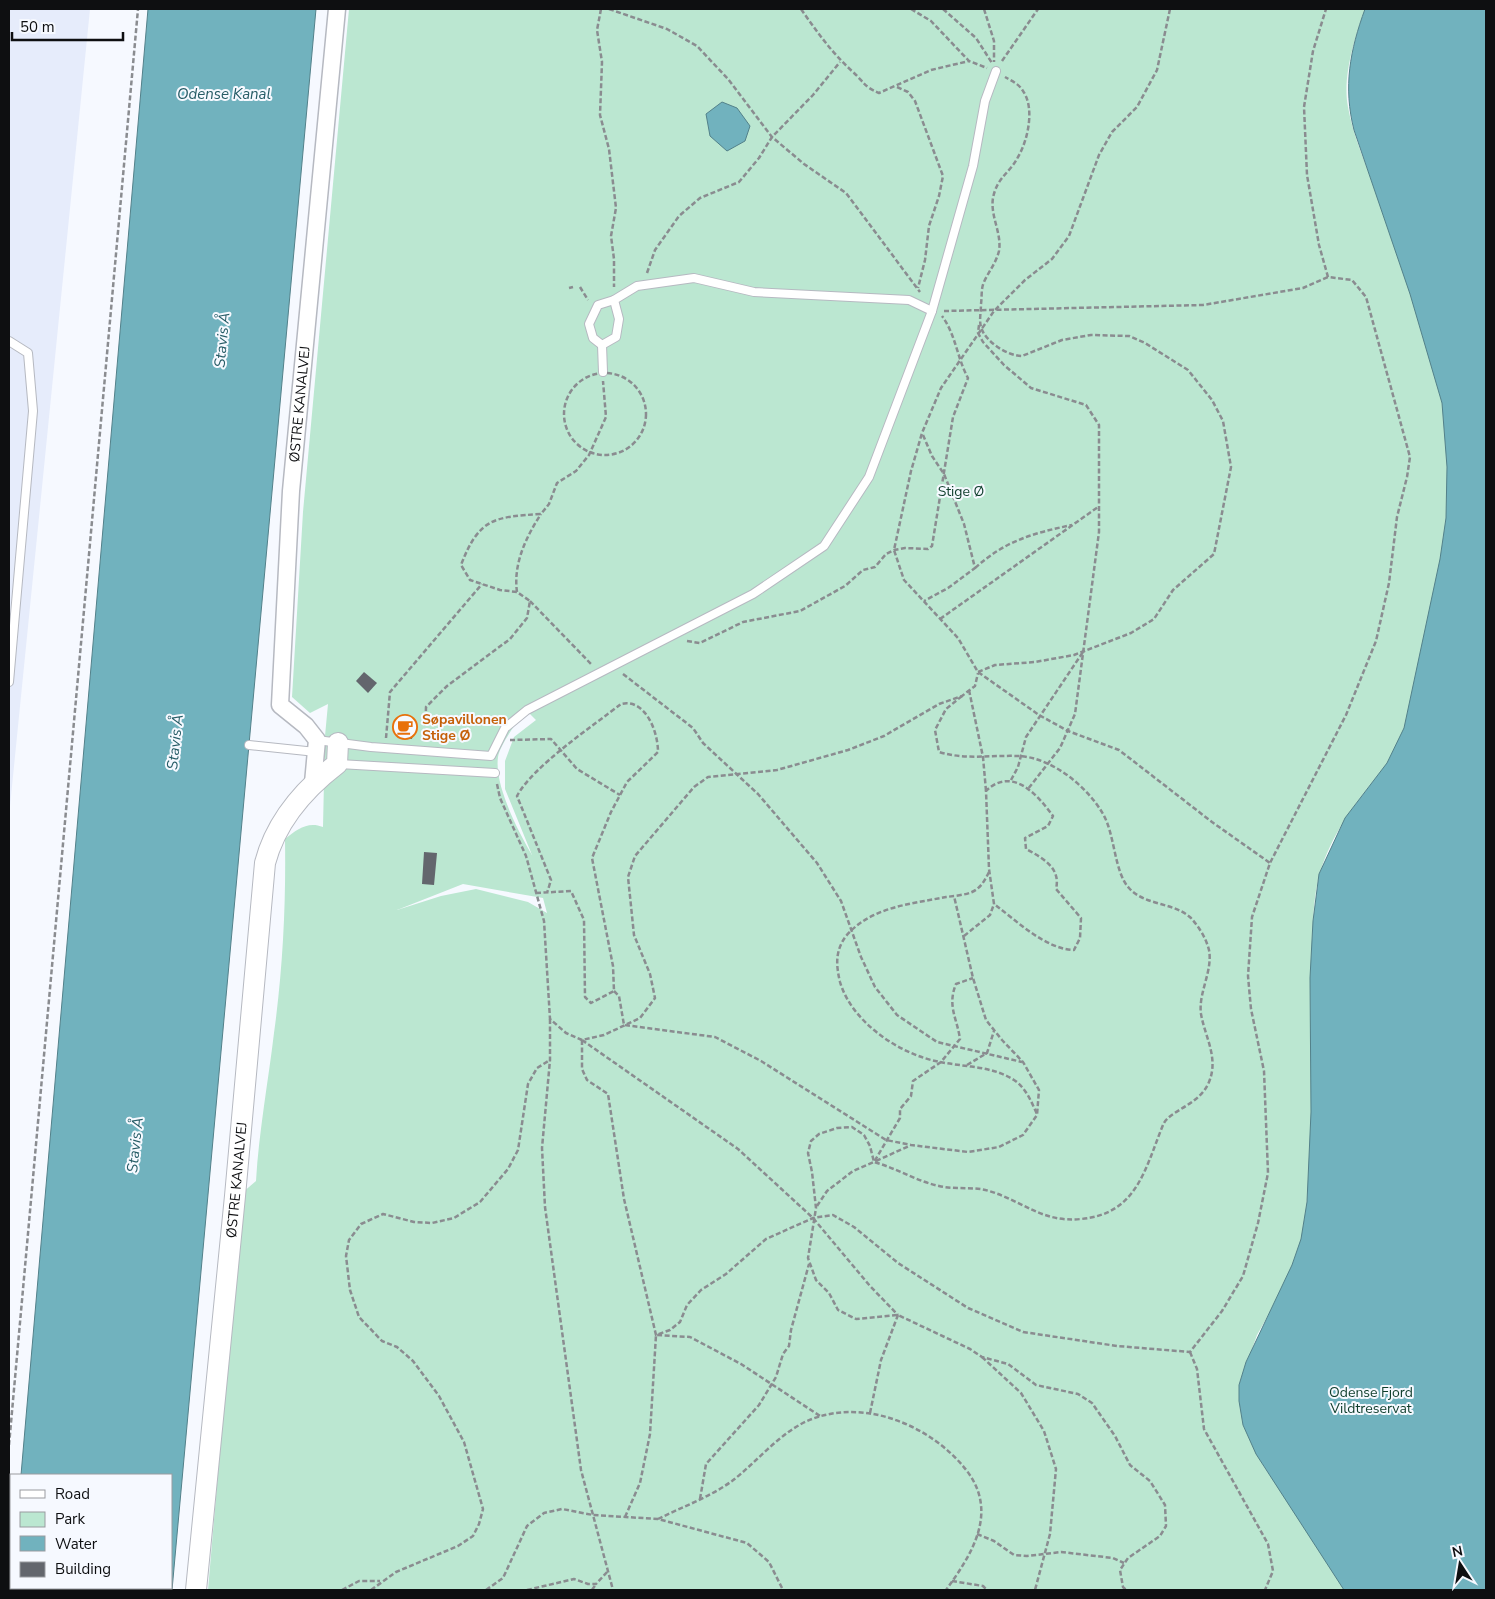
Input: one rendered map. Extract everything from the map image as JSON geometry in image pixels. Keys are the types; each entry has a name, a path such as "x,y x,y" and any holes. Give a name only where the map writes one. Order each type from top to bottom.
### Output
{"street":[{"name":"ØSTRE KANALVEJ","path":"317,746 306,726 280,705 291,491 337,9"},
{"path":"337,764 338,743"},
{"path":"313,783 317,746"},
{"name":"ØSTRE KANALVEJ","path":"196,1590 235,1196 265,863 281,822 313,783 337,764"}],"lane":[{"path":"249,745 317,746 338,743 491,756 505,728 527,710 753,594 824,546 869,477 932,311 973,166 985,101 996,71"},
{"path":"602,345 593,338 589,324 598,305 614,300 637,286 694,278 754,292 909,300 932,311"},
{"path":"602,345 616,337 619,319 614,300"},
{"path":"9,341 28,353 33,411 9,682"},
{"path":"602,345 603,372"},
{"path":"337,764 495,774"}],"path":[{"path":"9,1445 138,9"},
{"path":"601,9 597,30 602,62 600,115 609,149 616,208 611,236 614,259 614,300"},
{"path":"609,9 667,30 697,46 728,79 772,137 804,164 846,193 918,288 932,311 942,316 948,324 954,339 959,362 968,378 953,416 932,546 928,549 905,548 894,550 886,554 875,567 863,570 845,586 800,610 743,622 700,643 684,640 670,643 662,642"},
{"path":"801,9 840,62 854,73 866,88 879,93 897,87 905,80 920,76 931,70 969,61"},
{"path":"912,9 931,21 969,61 996,71 1023,91 1028,100 1027,135 1024,144 1018,159 998,183 993,200 993,211 999,232 999,250 993,268 983,283 978,333 1004,365 1031,388 1086,405 1099,425 1099,532 1075,714 1049,765 1028,789"},
{"path":"943,9 976,38 996,71"},
{"path":"984,9 994,41 993,58 996,71"},
{"path":"996,71 1038,9"},
{"path":"1170,9 1157,70 1136,107 1112,132 1100,155 1068,236 1052,260 1025,280 994,311 941,388 922,433 911,471 894,550 904,580 958,638 978,672 1039,715 1068,731 1119,750 1212,822 1270,863"},
{"path":"1326,9 1313,51 1304,107 1307,175 1319,245 1328,277"},
{"path":"637,286 651,266 655,250 679,216 700,198 739,182 759,158 772,137 813,95 840,62"},
{"path":"897,87 908,92 915,101 943,176 940,196 929,226 925,260 918,288"},
{"path":"932,311 981,312 1203,305 1303,288 1328,277 1352,280 1366,297 1410,458 1397,517 1389,583 1376,641 1346,715 1270,863 1252,917 1248,976 1251,1009 1264,1071 1268,1173 1258,1223 1243,1276 1222,1311 1190,1352"},
{"path":"569,288 574,287"},
{"path":"580,287 586,299 598,305"},
{"path":"978,672 995,665 1035,662 1074,655 1131,633 1154,619 1173,590 1214,554 1231,467 1218,410 1188,370 1145,343 1129,336 1108,334 1069,338 1022,356 1015,356 993,343 981,329 980,321"},
{"path":"517,592 514,575 533,526 549,504 557,483 576,471 590,452 606,417 603,372"},
{"path":"603,372 626,378 636,387 645,406 645,421 640,435 625,450 610,454 590,452 577,444 568,432 564,419 564,404 569,393 578,382 591,375 603,372"},
{"path":"922,433 932,456 944,474 964,524 975,568"},
{"path":"940,619 1099,507"},
{"path":"541,514 503,516 487,523 469,544 461,565 470,580 500,590 517,592 530,602 599,674"},
{"path":"924,601 948,588 994,551 1035,533 1074,524"},
{"path":"385,748 390,692 482,584"},
{"path":"424,751 426,708 446,686 510,639 527,618 530,602"},
{"path":"1011,780 1018,767 1019,756 1026,737 1083,651"},
{"path":"614,667 694,728 703,743 758,794 817,863 841,901 875,986 897,1016 937,1042 1023,1062"},
{"path":"874,1162 938,1186 989,1191 1040,1215 1058,1220 1105,1215 1125,1202 1138,1185 1146,1171 1164,1121 1200,1097 1209,1082 1213,1068 1201,1008 1209,951 1202,930 1188,915 1168,906 1147,901 1129,888 1123,878 1116,847 1103,813 1080,786 1049,765 1019,756 984,757 950,755 939,752 934,730 946,709 975,686 978,672"},
{"path":"964,936 990,915 994,904 990,869 984,757 970,690"},
{"path":"582,1040 604,1035 640,1018 655,998 650,974 634,936 628,877 635,856 694,787 708,777 777,770 848,750 884,736 939,704 962,696"},
{"path":"547,893 552,880 517,796 528,780 562,750 621,704 630,702 640,706 647,716 655,735 658,752 627,782 592,858 613,966 614,991 619,996 624,1025"},
{"path":"499,740 551,739 576,769 620,795"},
{"path":"495,774 500,798 526,856 544,922 550,1019 550,1060 542,1148 546,1207 581,1470 613,1590"},
{"path":"986,791 995,782 1011,780 1028,789 1045,805 1053,816 1048,826 1025,838 1026,850 1050,864 1058,880 1056,889 1081,918 1080,938 1074,950 1063,950 1035,934 994,904"},
{"path":"990,869 984,883 972,892 877,913 858,922 838,946 836,968 843,990 856,1012 880,1034 903,1049 941,1062 967,1065 1014,1079 1027,1092 1037,1115"},
{"path":"536,893 571,891 584,920 585,996 587,1001 597,1001 614,991"},
{"path":"624,1025 715,1037 761,1061 886,1140 911,1146 968,1152 999,1146 1023,1135 1037,1115 1039,1090 1023,1062 986,1020 973,978 954,896"},
{"path":"874,1162 900,1118 900,1109 911,1096 913,1081 941,1062 960,1039 958,1023 952,1013 952,994 956,984 973,978"},
{"path":"550,1019 566,1033 582,1040 738,1149 813,1218 870,1286 898,1315 970,1348 1021,1394 1044,1431 1056,1469 1050,1534 1035,1590"},
{"path":"967,1065 987,1053 994,1030"},
{"path":"582,1040 582,1069 587,1080 608,1094 624,1199 656,1335 650,1434 640,1483 625,1517"},
{"path":"370,1590 382,1580 434,1554 458,1546 473,1536 480,1524 483,1509 464,1442 439,1396 413,1361 396,1347 382,1341 359,1317 350,1290 346,1256 349,1240 361,1224 383,1214 414,1222 432,1223 454,1218 480,1202 508,1170 518,1150 528,1084 538,1068 550,1060"},
{"path":"816,1208 808,1153 811,1141 819,1134 837,1128 852,1127 864,1135 870,1146 874,1162"},
{"path":"700,1499 706,1464 759,1405 771,1386 783,1354 789,1346 791,1330 809,1263 813,1218 816,1208 826,1191 853,1171 911,1146"},
{"path":"656,1335 670,1330 680,1322 687,1305 701,1290 726,1274 766,1239 813,1218 833,1215 854,1227 898,1263 968,1308 1023,1332 1117,1346 1190,1352"},
{"path":"809,1263 816,1280 829,1293 838,1310 856,1319 898,1315"},
{"path":"870,1413 881,1360 898,1315"},
{"path":"656,1335 690,1337 741,1364 771,1386 820,1416"},
{"path":"1190,1352 1197,1369 1204,1430 1268,1544 1272,1572 1265,1590"},
{"path":"982,1357 1008,1364 1043,1388 1061,1390 1085,1397 1099,1411 1130,1464 1154,1487 1165,1505 1166,1526 1153,1543 1124,1563 1120,1570 1123,1586 1126,1590"},
{"path":"658,1519 732,1481 762,1452 811,1419 837,1412 870,1413 913,1426 936,1441 961,1464 977,1485 983,1517 970,1552 946,1590"},
{"path":"486,1590 504,1578 527,1526 544,1513 562,1509 593,1515 658,1519 747,1543 768,1562 783,1590"},
{"path":"977,1534 994,1541 1014,1555 1027,1556 1046,1552 1113,1558 1124,1563"},
{"path":"592,1590 608,1571"},
{"path":"527,1590 574,1579 588,1584 596,1584"},
{"path":"342,1590 359,1581 382,1580"},
{"path":"952,1580 983,1586 987,1590"},
{"path":"1118,1590 1123,1586"}],"shaded area":[{"path":"9,9 90,9 9,816"}],"green space":[{"name":"Stige Ø","path":"349,9 1365,9 1350,57 1347,95 1353,129 1376,192 1486,9 1486,1590 208,1590 242,1193 256,1181 261,1125 280,984 285,888 285,839 298,829 312,825 323,827 325,736 328,704 310,713 292,697 303,512","holes":["526,710 536,720 514,737 505,761 505,789 532,855 508,808 500,781 498,768 499,752","1378,775 1306,1207 1312,1143 1311,980 1316,891 1320,873 1330,846 1352,809","463,884 543,898 547,913 528,902 476,889 441,896 397,910","1280,1294 1295,1511 1264,1467 1243,1425 1239,1385 1257,1335"]}],"water":[{"name":"Odense Kanal","path":"148,9 316,9 172,1590 11,1590 172,1589 172,1474 21,1474"},
{"name":"Odense Fjord Vildtreservat","path":"1365,9 1486,9 1486,1590 1344,1590 1256,1454 1243,1425 1239,1401 1239,1385 1246,1362 1292,1265 1301,1239 1307,1202 1311,1112 1310,978 1313,921 1319,874 1345,818 1387,763 1404,728 1440,559 1446,518 1447,467 1442,403 1410,294 1354,130 1351,114 1349,84 1352,54"},
{"path":"722,102 737,108 750,126 745,141 727,151 710,136 706,114"}],"building":[{"path":"364,672 377,683 368,693 356,681"},
{"path":"402,723 414,724 412,739 400,737"},
{"path":"424,852 437,853 434,885 422,884"}],"place":[{"name":"Søpavillonen Stige Ø","path":"405,727"}],"water label":[{"name":"Stavis Å","path":"222,340"},
{"name":"Stavis Å","path":"175,742"},
{"name":"Stavis Å","path":"135,1145"}]}
